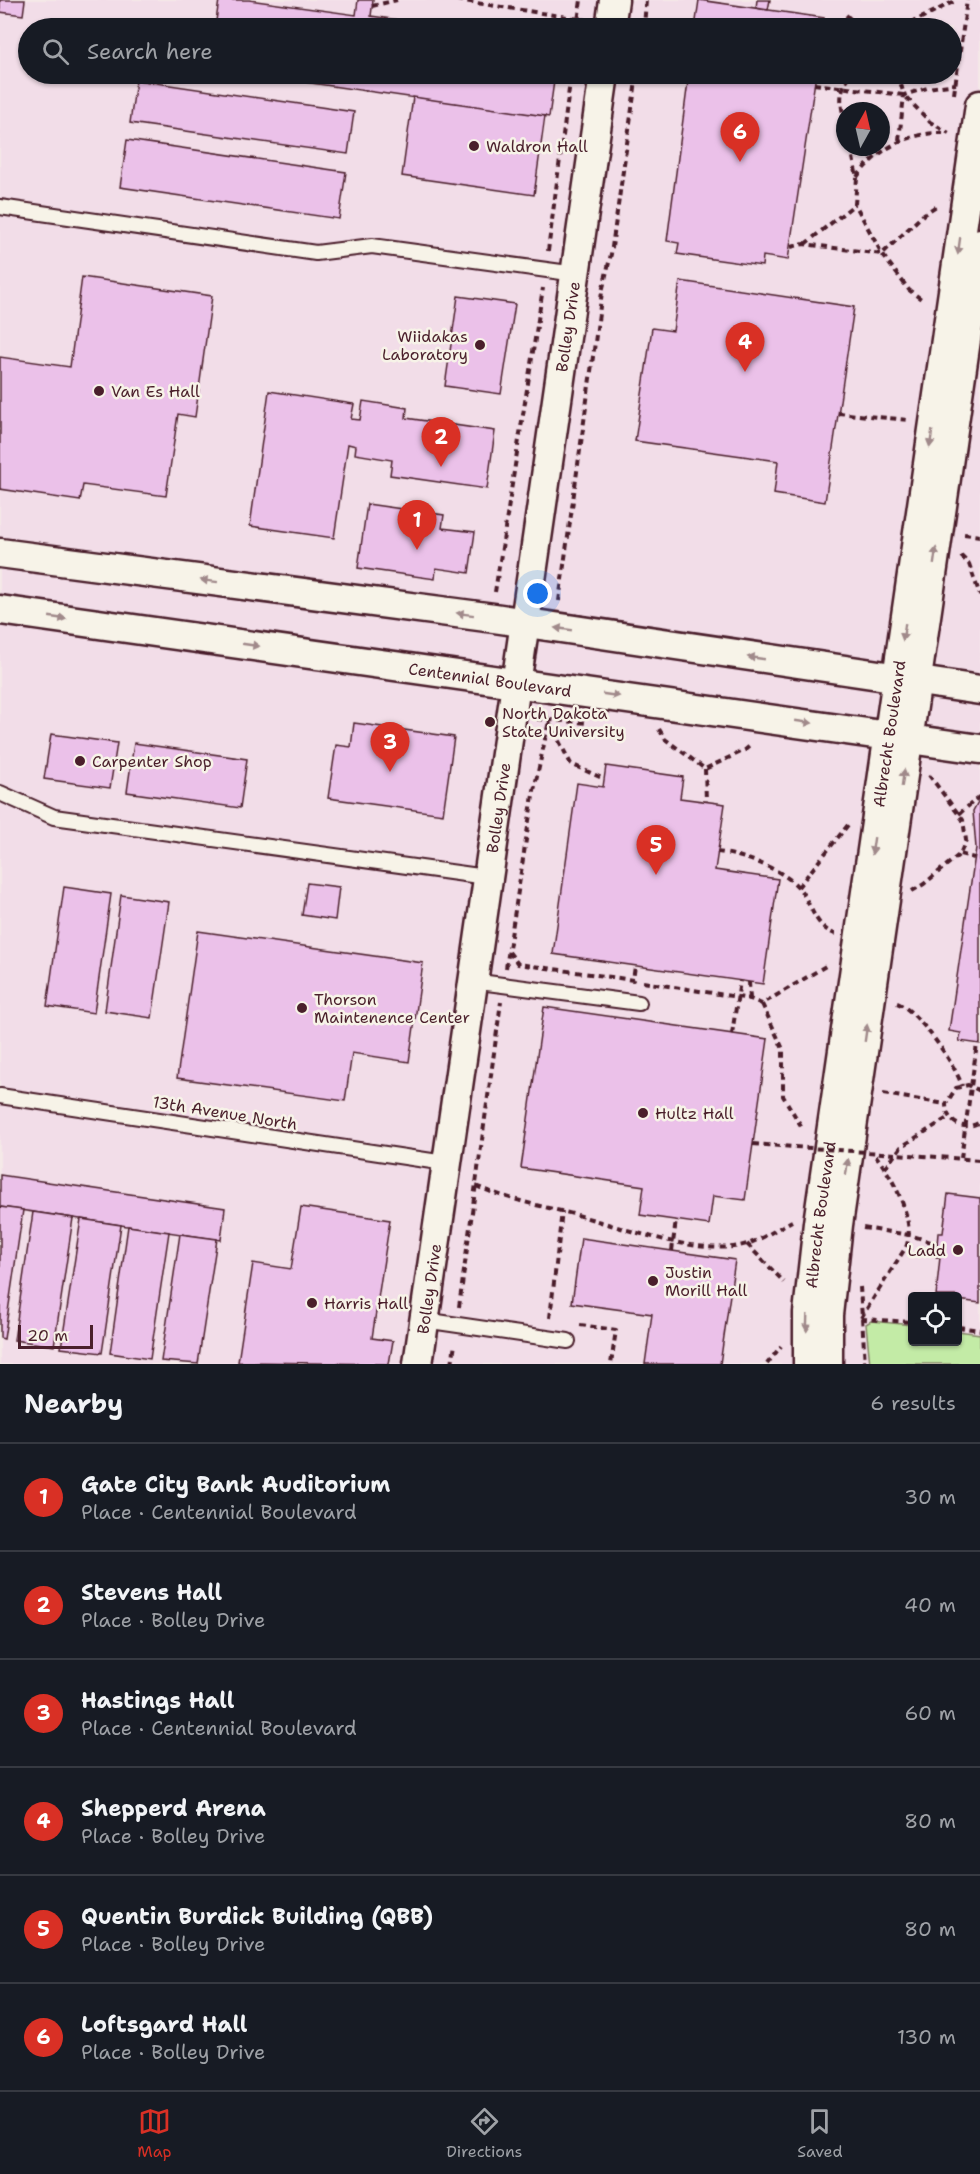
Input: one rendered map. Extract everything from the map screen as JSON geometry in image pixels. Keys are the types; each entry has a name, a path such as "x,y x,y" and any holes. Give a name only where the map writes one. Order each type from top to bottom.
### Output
{"street":[{"name":"Bolley Drive","path":"418,1364 486,877 535,625 576,274 603,84"},
{"name":"Albrecht Boulevard","path":"828,1364 828,1315 838,1225 979,114"},
{"name":"Albrecht Boulevard","path":"907,679 980,243"},
{"path":"0,553 494,618 980,690"},
{"name":"Centennial Boulevard","path":"0,610 980,749"},
{"name":"Albrecht Boulevard","path":"808,1364 808,1313 814,1257 899,736"}],"lane":[{"path":"0,207 316,253 372,246 576,274"},
{"path":"0,793 54,817 486,877"},
{"path":"472,981 639,1003"},
{"name":"13th Avenue North","path":"0,1096 445,1163"},
{"path":"424,1320 568,1341"}],"path":[{"path":"372,6 398,0"},
{"path":"457,0 572,18"},
{"path":"578,18 581,0"},
{"path":"645,18 646,0"},
{"path":"921,18 957,0"},
{"path":"846,15 849,18"},
{"path":"595,18 612,17"},
{"path":"494,618 495,594 545,270 570,84"},
{"path":"535,625 562,588 602,292 611,254 636,84"},
{"path":"814,84 904,95 927,88 956,84"},
{"path":"899,140 904,95 901,84"},
{"path":"840,102 842,86"},
{"path":"857,178 899,140 927,133 949,133 930,122 904,95"},
{"path":"853,156 857,178 855,204 882,254 909,290 924,301"},
{"path":"804,244 855,204"},
{"path":"882,254 924,214 938,205"},
{"path":"791,247 804,244 882,254"},
{"path":"838,413 909,420"},
{"path":"964,534 980,536"},
{"path":"961,556 969,564 980,595"},
{"path":"525,683 535,693 571,764 604,779"},
{"path":"452,1364 508,951 533,795 549,721"},
{"path":"657,726 665,739 705,769"},
{"path":"705,769 745,750 754,739"},
{"path":"705,769 705,801"},
{"path":"912,891 918,890 960,854 967,834 959,814 929,774"},
{"path":"959,814 980,797"},
{"path":"798,887 844,828 852,822"},
{"path":"717,852 776,872 798,887 813,914 826,929 836,934"},
{"path":"960,854 974,858"},
{"path":"508,951 518,964 633,980 635,966"},
{"path":"762,1004 832,962"},
{"path":"732,1034 740,981"},
{"path":"646,982 750,999 762,1004 783,1049 783,1096 807,1138"},
{"path":"749,982 750,999"},
{"path":"896,1002 913,1012 963,1086"},
{"path":"961,1158 977,1044"},
{"path":"980,1090 974,1086 963,1086 951,1092 946,1104 949,1117 954,1123 967,1127 980,1122"},
{"path":"883,1094 946,1104"},
{"path":"885,1168 901,1147 949,1117"},
{"path":"753,1144 980,1160"},
{"path":"875,1155 885,1168 909,1220 910,1235 906,1247 858,1319 876,1318 908,1322"},
{"path":"476,1186 527,1204 562,1211 657,1238 696,1245 747,1244 796,1219"},
{"path":"551,1320 548,1316 562,1211"},
{"path":"672,1251 676,1220"},
{"path":"863,1228 910,1235 937,1244"},
{"path":"747,1244 787,1284"},
{"path":"573,1324 616,1330 612,1364"},
{"path":"962,1328 980,1330"},
{"path":"767,1364 781,1346"}],"shaded area":[{"name":"North Dakota State University","path":"0,0 980,0 980,1364 0,1364"}],"green space":[{"path":"871,1321 908,1325 908,1346 962,1346 962,1332 980,1334 980,1364 870,1364 866,1324"}],"building":[{"path":"0,0 25,0 23,15 0,12"},
{"path":"219,0 249,0 356,15 358,0 373,0 371,16 385,18 216,18"},
{"path":"699,0 824,18 696,18"},
{"path":"757,0 770,0 768,10 756,8"},
{"path":"135,84 163,84 354,112 348,154 130,123"},
{"path":"318,84 554,84 549,117"},
{"path":"688,84 814,84 788,260 763,256 762,266 677,254 679,243 667,241"},
{"name":"Waldron Hall","path":"413,97 545,116 534,195 402,176"},
{"path":"127,140 346,172 339,219 120,187"},
{"name":"Van Es Hall","path":"82,277 212,296 195,417 178,414 166,496 83,485 80,501 0,489 0,357 70,367"},
{"path":"680,281 854,307 825,502 774,494 778,461 635,441 652,328 673,331"},
{"name":"Wiidakas Laboratory","path":"458,296 515,304 501,394 445,386"},
{"path":"269,391 354,404 351,419 360,420 363,401 407,408 406,418 495,431 487,489 390,475 392,460 355,454 356,446 348,444 334,538 250,526"},
{"path":"367,504 444,515 442,528 475,532 469,573 436,568 435,579 358,568"},
{"path":"354,723 454,737 443,814 328,798 336,745 351,747"},
{"name":"Carpenter Shop","path":"51,734 117,743 110,788 44,779"},
{"path":"134,743 247,759 240,808 127,792"},
{"path":"606,766 683,777 680,798 725,804 715,870 778,879 763,984 553,954 577,783 603,787"},
{"path":"979,800 980,1044 959,1041 961,1033 949,1031 976,848 973,811"},
{"path":"307,883 339,887 335,920 302,915"},
{"path":"64,887 111,894 94,1013 47,1006"},
{"path":"121,895 169,902 152,1018 105,1011"},
{"name":"Thorson Maintenence Center","path":"198,931 423,963 409,1062 352,1053 345,1101 177,1078"},
{"name":"Hultz Hall","path":"544,1007 768,1039 745,1200 713,1196 709,1225 640,1215 644,1186 521,1168"},
{"path":"0,1175 225,1208 221,1240 0,1207"},
{"name":"Ladd","path":"948,1194 980,1198 980,1303 962,1301 962,1292 936,1292 940,1257 936,1257 938,1233 943,1233"},
{"path":"0,1207 23,1210 4,1339 0,1338"},
{"name":"Harris Hall","path":"301,1207 390,1220 372,1338 393,1341 389,1364 238,1362 253,1263 291,1269"},
{"path":"33,1212 73,1218 54,1346 14,1340"},
{"path":"81,1219 121,1225 102,1353 61,1348"},
{"path":"128,1226 169,1232 150,1359 110,1353"},
{"path":"180,1234 217,1239 198,1364 161,1361"},
{"name":"Justin Morill Hall","path":"581,1238 735,1260 720,1364 645,1364 652,1314 572,1303"}],"place":[{"name":"Waldron Hall","path":"474,146"},
{"name":"Loftsgard Hall","path":"740,162"},
{"name":"Wiidakas Laboratory","path":"480,345"},
{"name":"Shepperd Arena","path":"745,372"},
{"name":"Van Es Hall","path":"99,391"},
{"name":"Stevens Hall","path":"441,467"},
{"name":"Gate City Bank Auditorium","path":"417,550"},
{"name":"North Dakota State University","path":"490,722"},
{"name":"Carpenter Shop","path":"80,761"},
{"name":"Hastings Hall","path":"390,772"},
{"name":"Quentin Burdick Building (QBB)","path":"656,875"},
{"name":"Thorson Maintenence Center","path":"302,1008"},
{"name":"Hultz Hall","path":"643,1113"},
{"name":"Ladd","path":"958,1250"},
{"name":"Justin Morill Hall","path":"653,1281"},
{"name":"Harris Hall","path":"312,1303"}]}
